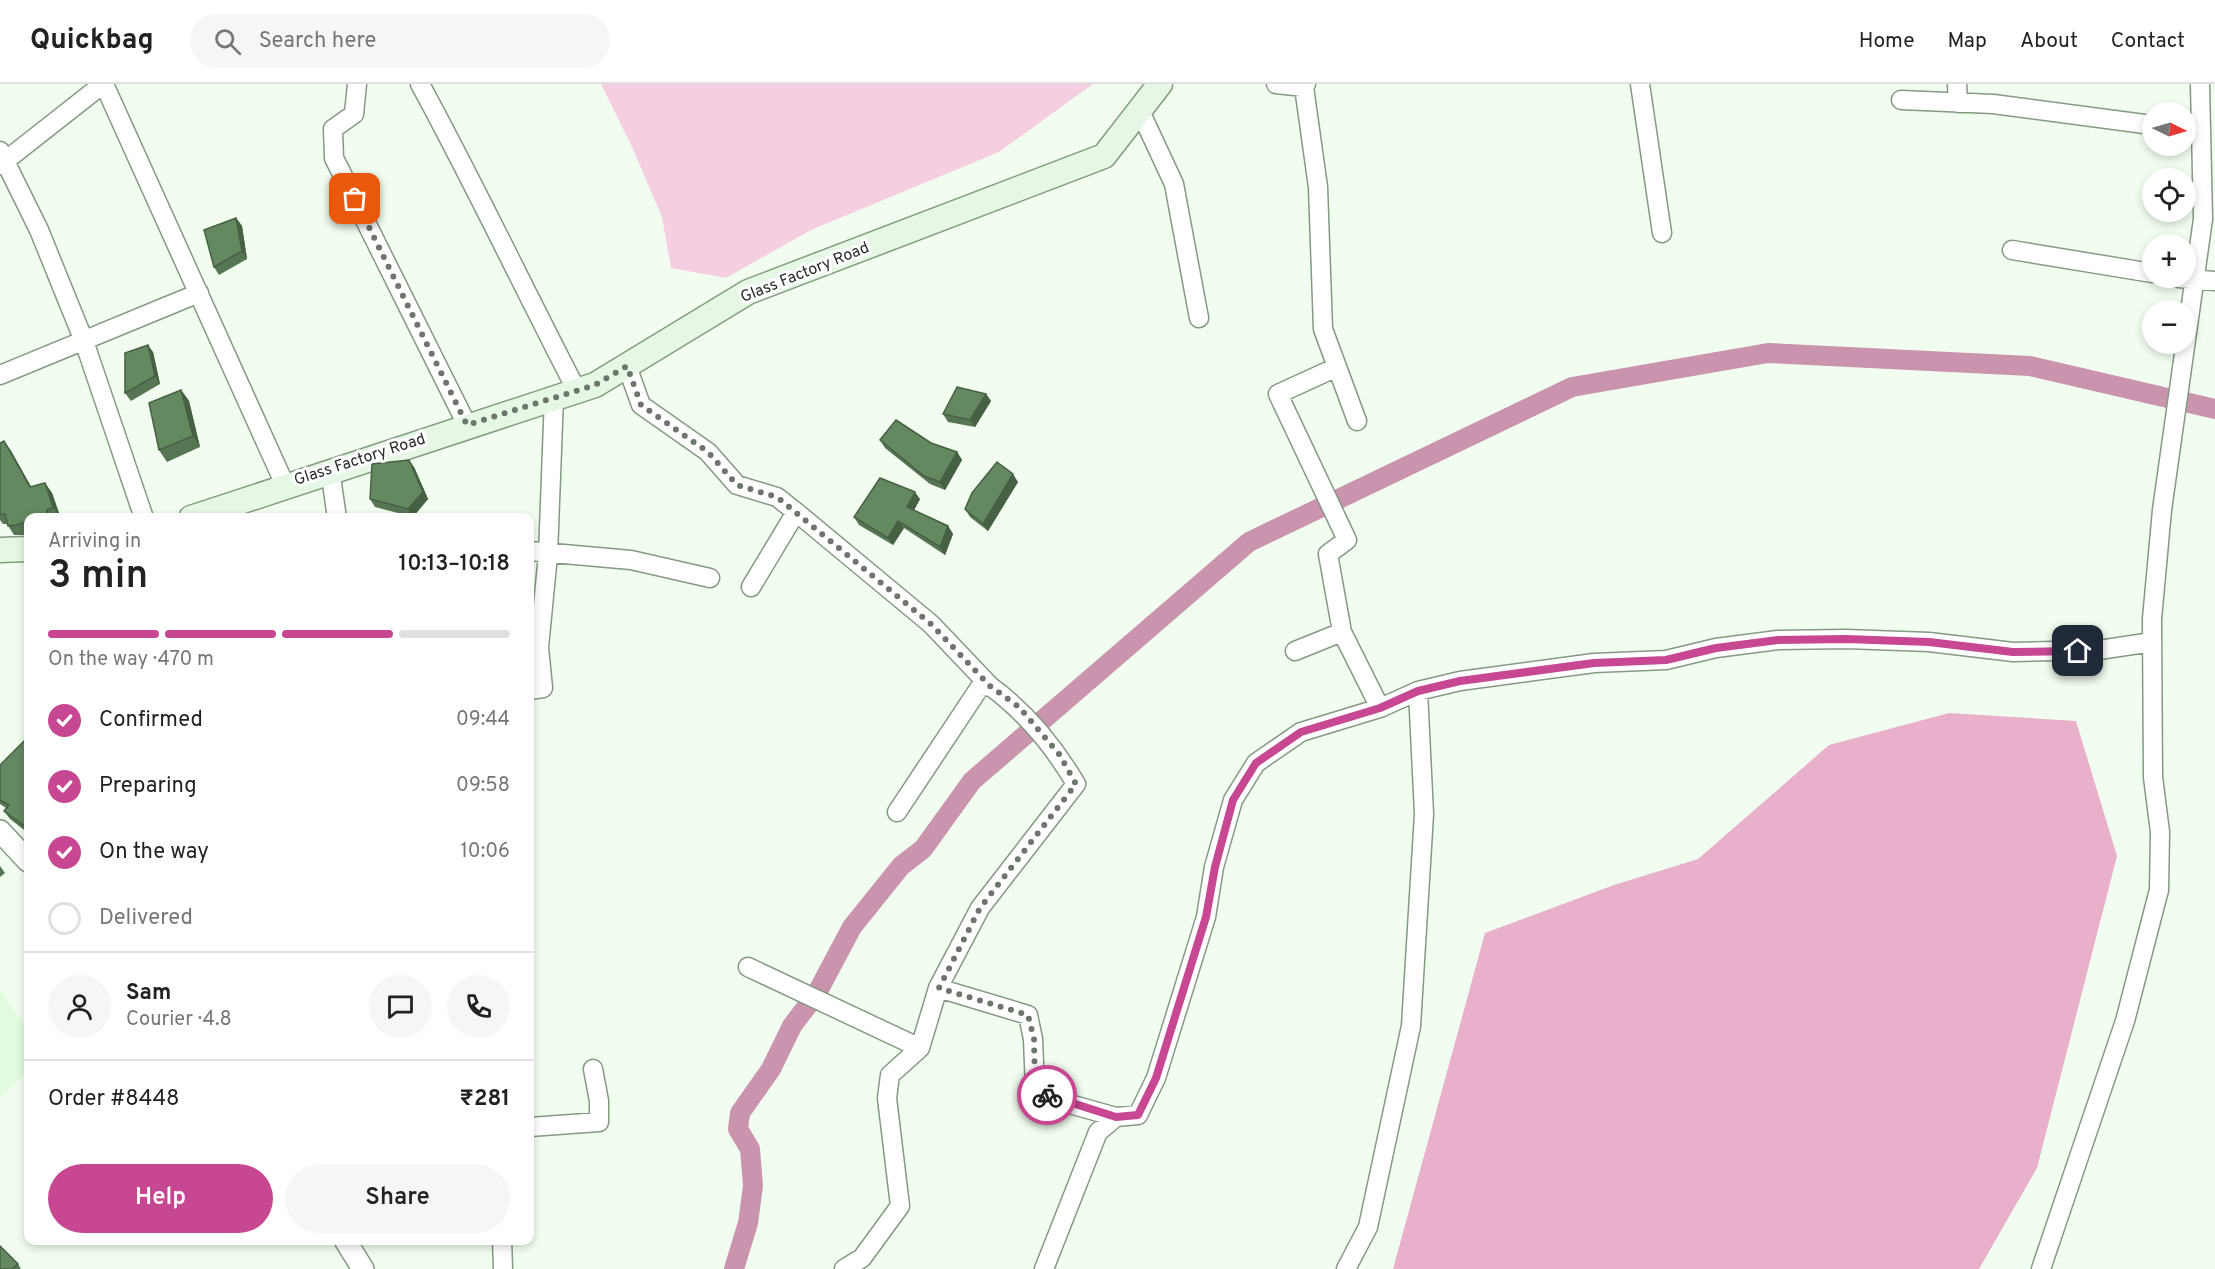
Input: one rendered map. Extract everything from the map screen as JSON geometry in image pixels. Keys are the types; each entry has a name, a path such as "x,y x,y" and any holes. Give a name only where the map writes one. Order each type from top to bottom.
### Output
{"main road":[{"name":"Glass Factory Road","path":"205,513 467,425 595,385 748,292 1104,156 1160,84"},
{"path":"0,550 24,549"}],"street":[{"path":"142,513 84,341 39,230 2,158 104,84 285,485"},
{"path":"357,84 354,114 333,129 334,158 467,425"},
{"path":"420,84 473,181 508,257 565,394 539,647 543,688 534,689"},
{"path":"1276,84 1305,85 1318,187 1323,329 1357,421"},
{"path":"1640,84 1662,233"},
{"path":"1957,84 1958,102"},
{"path":"2196,114 2200,84"},
{"path":"1901,100 1958,102 2142,124"},
{"path":"1140,111 1174,184 1199,318"},
{"path":"2196,147 2204,219 2196,247"},
{"path":"2012,250 2142,271"},
{"path":"2196,280 2215,281"},
{"path":"2041,1269 2125,1022 2159,890 2160,832 2153,777 2152,642 2162,510 2191,309 2188,288"},
{"path":"0,375 199,293"},
{"path":"627,366 641,405 708,452 737,485 777,497 931,624 990,686 1019,707 1059,754 1076,784 980,908 939,988 920,1048 890,1075 887,1098 900,1206 862,1258 844,1269"},
{"path":"1337,367 1278,394 1347,540 1328,555 1342,632 1380,708"},
{"path":"330,470 336,513"},
{"path":"752,587 796,512"},
{"path":"534,552 548,555 631,560 710,578"},
{"path":"1295,651 1342,632"},
{"path":"939,988 1028,1015 1034,1039 1035,1089 1059,1101 1116,1117 1138,1115 1156,1078 1206,917 1215,867 1233,800 1256,763 1301,732 1380,708 1418,691 1460,681 1594,663 1666,660 1716,648 1778,640 1905,641 2013,652 2099,650 2152,642"},
{"path":"897,812 980,687 990,686"},
{"path":"1346,1269 1368,1227 1411,1026 1424,814 1418,691"},
{"path":"0,831 24,857"},
{"path":"748,967 920,1048"},
{"path":"534,1127 599,1122 599,1101 592,1069"},
{"path":"1044,1269 1098,1132 1116,1117"},
{"path":"348,1245 363,1269"},
{"path":"502,1245 503,1269"}],"shaded area":[{"path":"601,84 1093,84 999,152 811,230 726,278 671,268 662,217 632,147"},
{"path":"1949,713 2076,721 2117,856 2037,1168 1979,1269 1393,1269 1485,933 1614,885 1698,859 1829,745"},
{"path":"0,989 24,1026 24,1075 0,1098"}],"building":[{"path":"236,218 242,251 214,267 204,230"},
{"path":"148,345 155,376 125,393 125,353"},
{"path":"957,387 986,394 970,420 943,414"},
{"path":"181,390 193,436 159,450 149,403"},
{"path":"896,420 931,443 957,452 940,482 924,476 880,440"},
{"path":"4,441 30,487 45,483 53,507 47,510 47,513 24,513 24,522 8,526 5,514 0,514 0,443"},
{"path":"409,460 423,492 408,509 370,499 372,464"},
{"path":"997,462 1013,474 983,524 965,509 972,493"},
{"path":"880,478 915,492 907,507 948,526 940,547 898,521 888,538 854,517"},
{"path":"24,741 24,826 4,811 9,805 0,800 0,765"},
{"path":"0,1246 18,1264 12,1269 0,1269"}],"waterway":[{"path":"734,1269 748,1223 753,1186 750,1149 738,1129 740,1113 771,1069 792,1026 817,993 852,927 901,866 923,849 972,781 1249,542 1572,387 1768,353 2030,366 2215,409"}],"way so far":[{"path":"355,199 467,425 595,385 627,366 641,405 680,430 708,452 737,485 777,497 931,624 990,686 1019,707 1059,754 1076,784 980,908 939,988 1028,1015 1034,1039 1035,1089 1047,1095"}],"route":[{"path":"1047,1095 1059,1101 1116,1117 1138,1115 1156,1078 1206,917 1215,867 1233,800 1256,763 1301,732 1380,708 1418,691 1460,681 1594,663 1666,660 1716,648 1778,640 1846,639 1929,642 2013,652 2078,651"}]}
